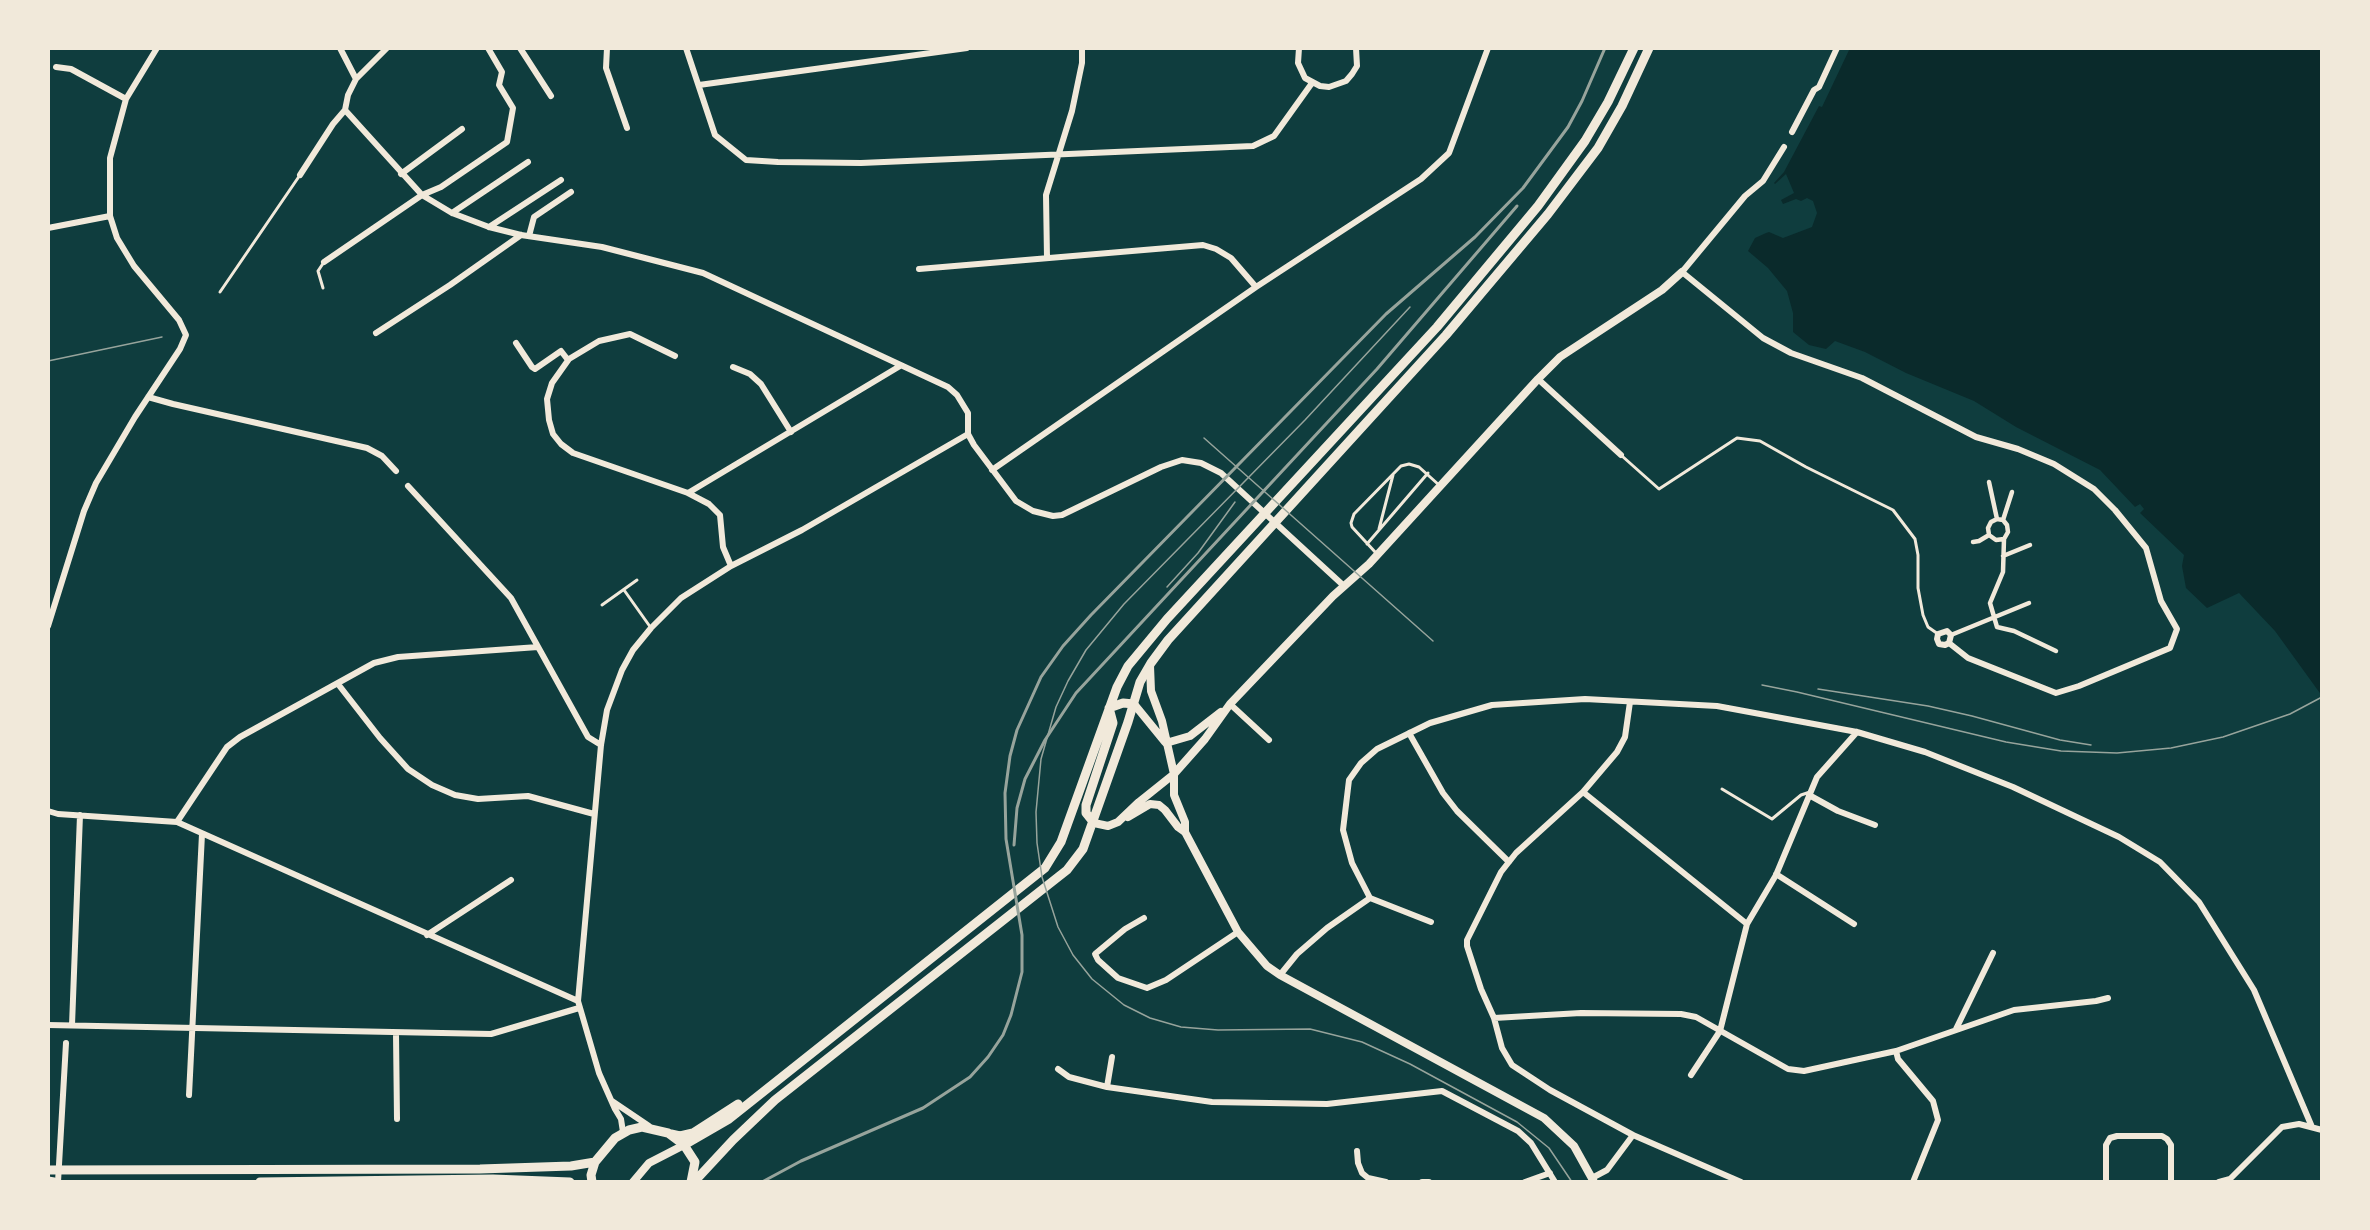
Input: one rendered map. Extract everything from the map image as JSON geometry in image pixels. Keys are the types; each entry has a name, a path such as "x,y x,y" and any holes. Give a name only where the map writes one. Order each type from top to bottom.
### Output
{"main road":[{"path":"633,1182 649,1163 729,1119 761,1091 1045,868 1060,842 1122,676 1140,649 1437,327 1538,206 1585,141 1608,102 1634,48"},
{"path":"693,1182 775,1100 1067,870 1083,849 1094,823 1140,682 1151,663 1168,640 1446,335 1568,189 1603,139 1651,48"},
{"path":"1110,708 1123,703 1134,704"},
{"path":"1094,823 1088,818 1086,805 1113,723 1110,708"},
{"path":"592,1182 591,1175 595,1161 623,1132 642,1127 680,1136 693,1133 761,1091"},
{"path":"668,1133 684,1145 693,1156 695,1162 693,1182"},
{"path":"48,1170 491,1168 571,1166 595,1161"},
{"path":"48,1181 56,1182"},
{"path":"260,1182 570,1182"}],"street":[{"path":"48,627 84,511 96,483 180,349 186,335 179,320 134,266 117,238 111,216 110,158 126,99 157,48"},
{"path":"340,48 356,78"},
{"path":"300,175 333,124 345,110 348,95 356,78 387,48"},
{"path":"324,262 422,195 441,187 507,142 513,108 499,85 502,72 488,48"},
{"path":"520,48 551,96"},
{"path":"607,48 606,68 627,128"},
{"path":"686,48 715,135 746,160 861,163 1253,146 1274,136 1312,83"},
{"path":"699,85 967,48"},
{"path":"1047,258 1046,195 1072,111 1082,63 1082,48"},
{"path":"1299,48 1300,71 1312,83 1329,87 1346,81 1357,66 1356,48"},
{"path":"992,470 1256,287 1421,179 1449,153 1488,48"},
{"path":"1792,132 1814,90 1819,87 1837,48"},
{"path":"56,67 71,69 126,99"},
{"path":"345,110 422,195 452,213 489,227 602,247 703,273 948,387 957,395 968,413 968,434 992,470 1023,507 1044,515 1062,514 1172,463 1182,460 1202,463 1221,473 1344,586"},
{"path":"401,174 462,129"},
{"path":"1119,822 1139,802 1174,774 1228,707 1344,586 1378,554 1560,357 1662,290 1682,272 1745,196 1763,181 1784,147"},
{"path":"452,213 528,162"},
{"path":"489,227 561,180"},
{"path":"376,333 525,235 534,217 571,192"},
{"path":"48,228 111,216"},
{"path":"919,269 1203,245 1216,249 1231,258 1256,287"},
{"path":"1682,272 1764,339 1791,353 1862,378 1976,438 2018,449 2054,464 2094,489 2115,510 2146,548 2161,601 2177,629 2170,648 2079,686 2056,693 1968,658 1949,643"},
{"path":"675,356 630,334 599,341 568,360 552,383 547,399 549,420 553,434 573,453 699,497 720,515 723,547 731,566"},
{"path":"516,343 532,368 535,369 561,351 568,360"},
{"path":"688,493 900,366"},
{"path":"733,367 750,374 761,384 791,432"},
{"path":"1538,379 1621,455"},
{"path":"148,397 367,448 382,456 396,471"},
{"path":"623,1132 621,1119 599,1073 578,1005 601,745 614,686 633,650 681,598 731,566 802,530 968,434"},
{"path":"1989,482 2000,520 2007,525 2008,532 2004,538 2003,572 1990,603 1997,627 2014,631 2056,651"},
{"path":"408,486 511,598 588,737 601,745"},
{"path":"2000,520 2012,492"},
{"path":"2000,520 1991,522 1988,528 1989,535 1996,540 2004,538"},
{"path":"1973,542 1989,535"},
{"path":"2003,556 2030,545"},
{"path":"1949,643 1940,644 1937,639 1938,633 1942,631 1951,635 2028,603"},
{"path":"1949,643 1951,635"},
{"path":"177,822 227,747 240,737 375,663 398,657 538,647"},
{"path":"1151,663 1149,678 1151,691 1162,721 1174,774 1174,795 1185,822 1185,832"},
{"path":"338,684 380,738 408,769 432,785 455,795 478,799 528,796 594,814"},
{"path":"1431,922 1370,898 1352,863 1343,830 1349,780 1361,763 1377,749 1430,723 1492,705 1564,699 1717,706 1857,732 1925,752 2013,787 2120,837 2160,862 2199,902 2254,990 2312,1127"},
{"path":"1630,702 1624,736 1617,752 1583,792 1501,872 1467,940 1502,1048 1512,1065 1550,1090 1633,1135 1741,1182"},
{"path":"1134,704 1166,744"},
{"path":"1228,707 1269,740"},
{"path":"1166,744 1190,736 1228,707"},
{"path":"1691,1075 1720,1030 1747,924 1776,874 1817,777 1857,732"},
{"path":"1409,733 1450,802 1509,862"},
{"path":"1583,792 1747,924"},
{"path":"1809,794 1838,811 1875,825"},
{"path":"1094,823 1108,826 1154,803 1165,810 1185,832 1238,932 1257,956 1280,975 1544,1118 1574,1146 1593,1180 1607,1170 1633,1135"},
{"path":"48,811 177,822 427,934 578,1005"},
{"path":"72,1025 80,815"},
{"path":"189,1095 202,834"},
{"path":"1776,874 1854,924"},
{"path":"427,934 511,880"},
{"path":"1280,975 1287,965 1327,928 1370,898"},
{"path":"1144,918 1109,940 1095,954 1098,960 1118,978 1147,988 1166,980 1238,932"},
{"path":"1956,1029 1993,953"},
{"path":"1494,1018 1581,1013 1681,1014 1696,1017 1788,1069 1804,1071 1896,1051 2014,1010 2108,998"},
{"path":"48,1025 396,1034 491,1034 578,1005"},
{"path":"396,1034 397,1119"},
{"path":"56,1182 59,1170 66,1043"},
{"path":"1896,1051 1898,1059 1933,1101 1938,1119 1913,1182"},
{"path":"1107,1087 1112,1057"},
{"path":"1058,1069 1069,1077 1107,1087 1212,1102 1277,1104 1344,1102 1442,1091 1518,1131 1531,1143 1555,1182"},
{"path":"612,1101 652,1128"},
{"path":"2219,1182 2230,1179 2282,1127 2299,1124 2322,1130"},
{"path":"2106,1182 2106,1145 2110,1138 2117,1136 2167,1139 2171,1145 2171,1182"},
{"path":"1357,1151 1362,1173 1368,1178 1386,1182"},
{"path":"1525,1182 1550,1173"},
{"path":"1422,1182 1429,1182"}],"lane":[{"path":"220,292 300,175"},
{"path":"323,288 318,271 324,262"},
{"path":"1621,455 1659,489 1737,438 1760,441 1806,467 1893,510 1915,538 1918,555 1918,588 1923,615 1928,627 1938,633"},
{"path":"1378,554 1352,528 1353,517 1394,472 1401,466 1409,464 1419,467 1440,486"},
{"path":"1378,531 1394,472"},
{"path":"1367,544 1428,473"},
{"path":"602,605 637,580"},
{"path":"624,590 651,628"},
{"path":"1722,789 1772,819 1801,795 1809,794"}],"water":[{"path":"1850,48 2322,48 2322,696 2275,631 2239,593 2207,608 2186,588 2182,566 2184,555 2140,513 2144,509 2140,504 2135,507 2100,470 2016,427 1974,401 1906,373 1865,352 1835,341 1826,349 1809,345 1793,332 1793,313 1787,291 1768,268 1748,251 1755,238 1766,233 1769,232 1783,238 1812,227 1817,213 1813,201 1807,198 1801,201 1796,199 1783,204 1781,200 1794,193 1786,174 1774,183 1784,172 1819,106 1822,107"}],"tram line":[{"path":"1410,307 1305,420 1124,604 1086,650 1056,707 1041,759 1036,812 1037,843 1042,877 1058,927 1073,955 1092,979 1124,1005 1150,1018 1181,1027 1218,1030 1310,1029 1362,1042 1410,1064 1517,1122 1549,1148 1572,1182"},
{"path":"48,361 162,337"},
{"path":"1204,438 1433,641"},
{"path":"1167,587 1198,553 1235,502"},
{"path":"1762,685 2006,742 2061,751 2117,753 2171,748 2223,737 2290,714 2322,697"},
{"path":"1818,689 1928,706 2060,740 2091,745"}],"railway":[{"path":"762,1182 801,1161 923,1108 970,1077 988,1057 1003,1035 1011,1015 1022,972 1022,935 1006,839 1005,793 1010,756 1017,730 1041,677 1063,646 1091,615 1386,314 1475,237 1523,188 1568,127 1605,48"},
{"path":"1014,845 1017,808 1025,779 1045,740 1076,693 1377,369 1517,206"}]}
